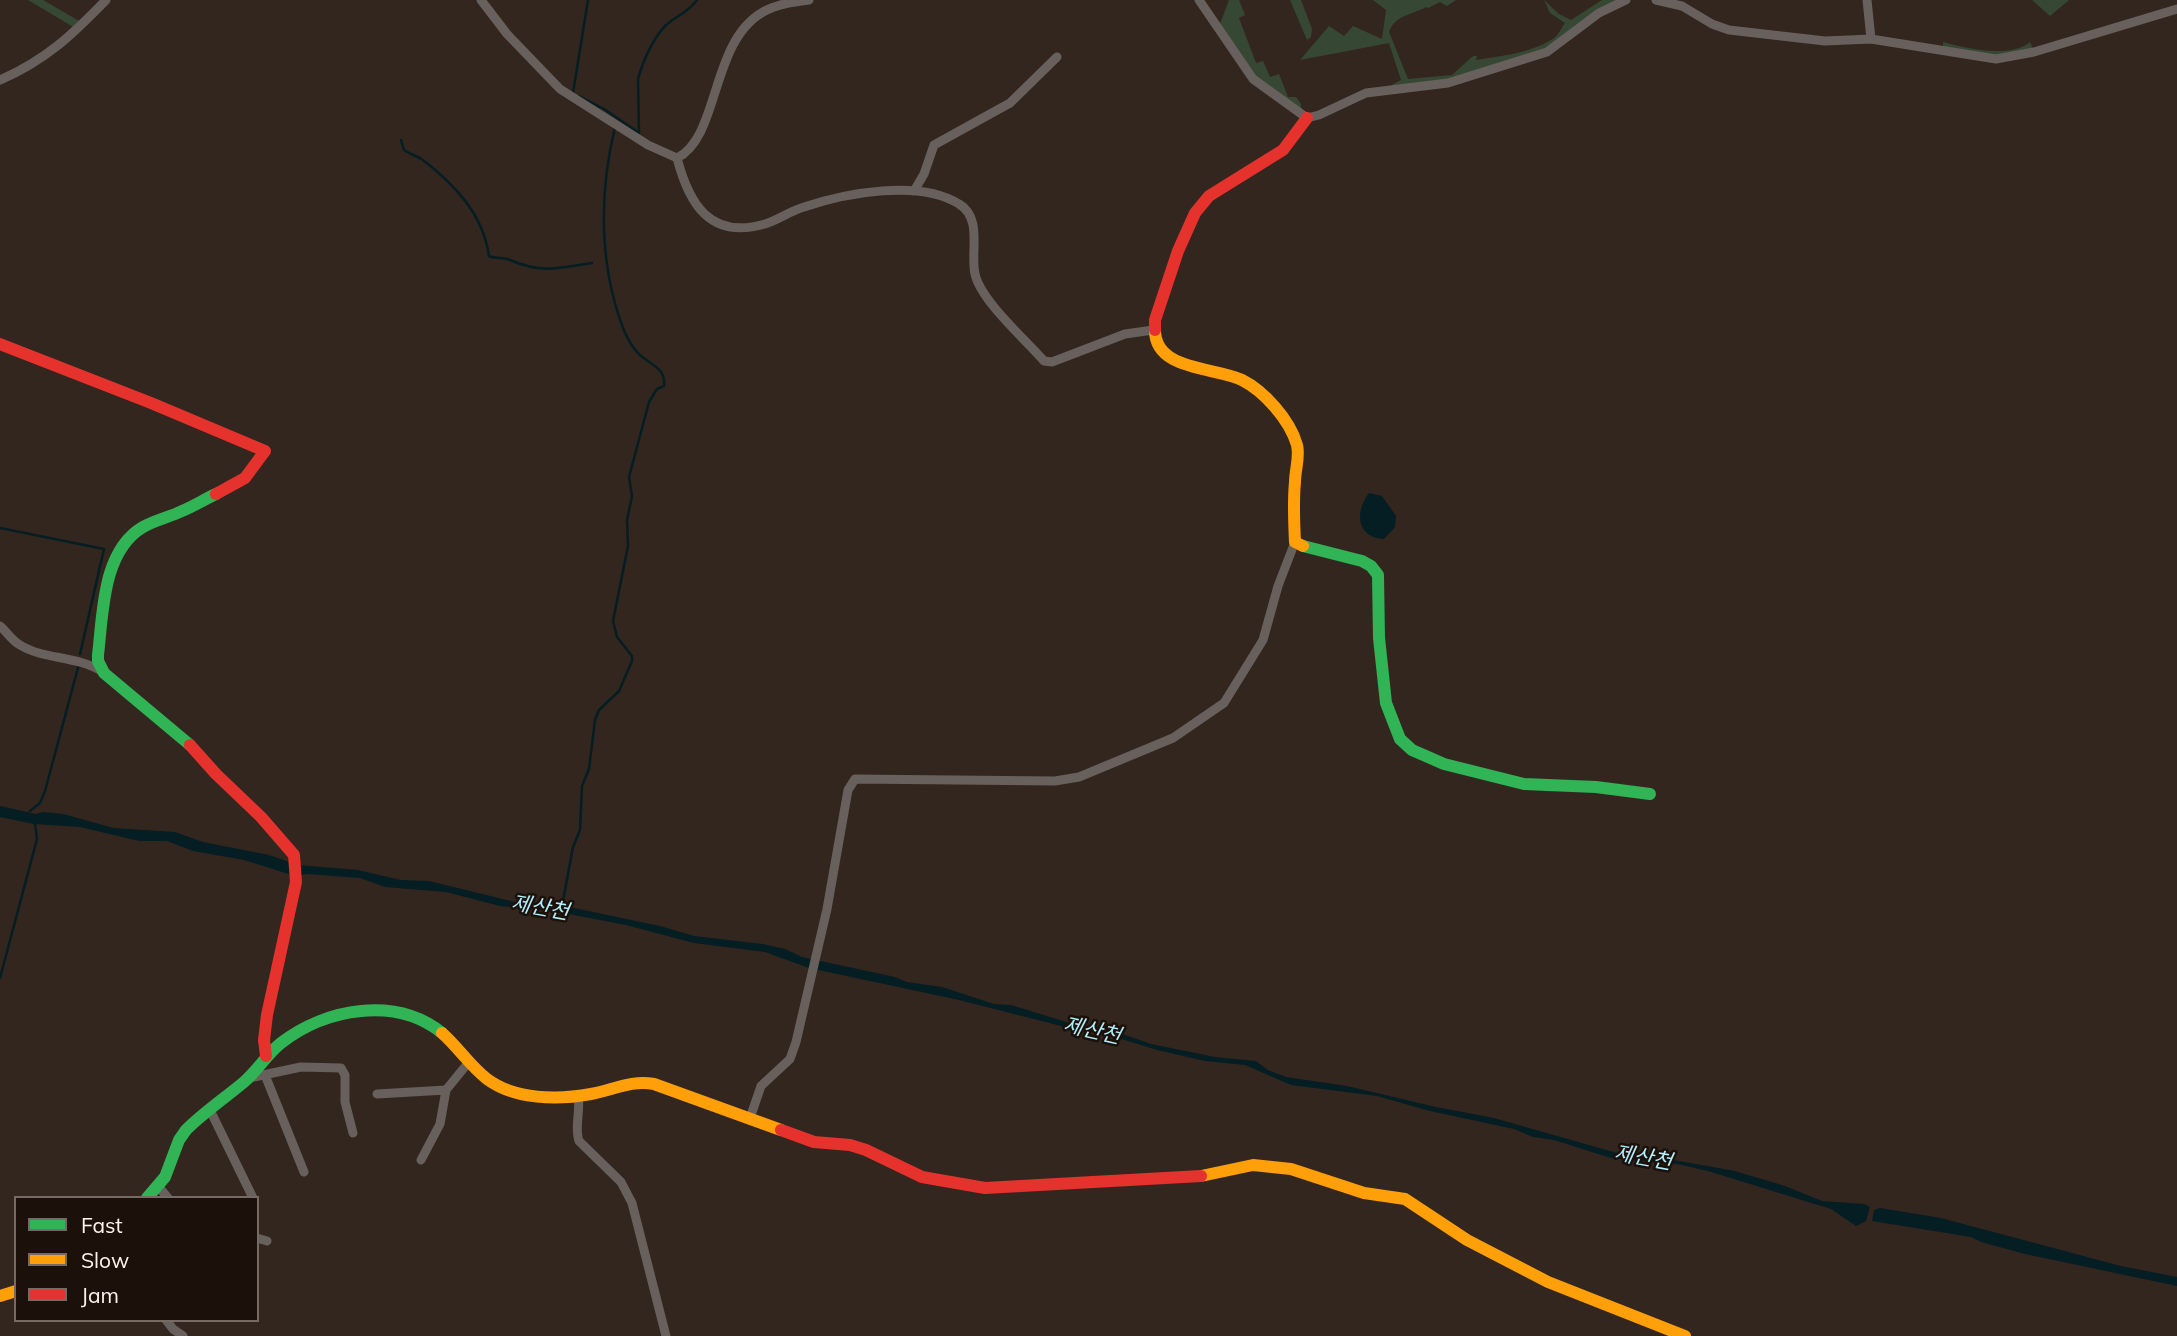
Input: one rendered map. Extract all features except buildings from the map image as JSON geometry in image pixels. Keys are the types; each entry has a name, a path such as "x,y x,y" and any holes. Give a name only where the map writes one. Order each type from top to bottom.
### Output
{"street":[{"path":"0,80 34,64 54,50 106,0"},
{"path":"481,0 507,34 560,89 648,145 677,158"},
{"path":"677,158 688,151 698,136 719,75 745,28 761,13 773,7 809,0"},
{"path":"1199,0 1253,79 1307,118"},
{"path":"750,1118 761,1086 792,1054 817,953 848,790 855,779 1055,782 1079,777 1172,738 1219,708 1266,631 1278,586 1295,542 1297,445 1281,417 1258,391 1241,380 1171,358 1157,345 1153,330 1178,251 1195,213 1209,196 1283,150 1307,118 1366,93 1448,83 1540,54 1555,48 1590,19 1626,0"},
{"path":"1656,0 1682,6 1712,24 1729,30 1825,41 1871,39 1960,55 2005,58 2034,52 2177,9"},
{"path":"1867,0 1871,39"},
{"path":"914,191 924,174 934,145 1010,103 1057,57"},
{"path":"677,158 682,176 699,210 714,222 729,226 765,224 789,212 846,194 891,190 914,191 950,200 963,207 971,219 974,270 982,291 1044,361 1052,362 1125,334 1153,330"},
{"path":"0,344 128,393 265,452 245,478 185,510 141,528 122,547 114,561 103,612 98,662 104,673"},
{"path":"1295,542 1303,547 1362,562 1374,569 1378,575 1379,638 1386,703 1400,740 1412,750 1444,764 1524,784 1596,787 1650,794"},
{"path":"0,626 21,646 87,663 104,673 184,738 289,848 296,864 296,882 267,1015 264,1040 266,1056"},
{"path":"148,1196 168,1170 186,1130 248,1078 266,1056 292,1035 313,1023 337,1016 378,1011 402,1013 429,1023 453,1043 468,1063 492,1084 514,1093 578,1096 596,1093 622,1083 644,1082 666,1087 814,1142 858,1147 922,1177 985,1188 1197,1177 1253,1165 1291,1169 1364,1193 1405,1199 1466,1240 1541,1278 1685,1336"},
{"path":"421,1160 440,1124 446,1090 468,1063"},
{"path":"248,1078 301,1067 341,1068 345,1075 345,1102 353,1133"},
{"path":"265,1074 304,1172"},
{"path":"377,1094 446,1090"},
{"path":"578,1096 580,1108 577,1136 583,1147 621,1182 632,1203 666,1336"},
{"path":"210,1110 252,1196"},
{"path":"158,1186 166,1196"},
{"path":"168,1322 183,1336"}],"green space":[{"path":"28,0 43,0 81,22 75,28"},
{"path":"1229,0 1239,0 1245,15 1239,18 1256,63 1263,61 1270,77 1279,74 1288,97 1296,97 1301,104 1301,111 1255,77 1220,24"},
{"path":"1290,0 1301,0 1312,29 1311,37 1307,40"},
{"path":"1373,0 1456,0 1447,6 1440,2 1426,7 1400,19 1392,26 1389,32 1408,79 1452,75 1473,56 1477,56 1476,60 1515,53 1551,40 1565,23 1550,13 1544,0 1559,14 1571,20 1602,0 1617,0 1553,46 1458,78 1388,87 1401,80 1389,43 1300,60 1329,26 1344,36 1353,26 1382,39 1386,10"},
{"path":"2032,0 2069,0 2050,16"},
{"path":"1943,42 2000,51 2021,47 2030,42 2033,49 1996,56 1943,47"}],"water":[{"path":"1369,493 1382,496 1396,516 1395,527 1384,539 1368,534 1361,523 1361,508"},
{"name":"제산천","path":"0,806 36,814 63,814 114,828 175,832 203,842 269,855 298,865 358,870 401,880 429,881 515,902 560,905 694,936 763,944 785,949 802,957 907,982 942,987 994,1004 1011,1005 1073,1024 1108,1029 1151,1044 1215,1057 1256,1061 1268,1070 1286,1077 1347,1086 1494,1118 1624,1155 1651,1156 1735,1171 1785,1186 1822,1201 1864,1204 1870,1207 1866,1221 1856,1226 1831,1209 1708,1171 1677,1164 1611,1158 1554,1140 1533,1137 1514,1129 1430,1111 1377,1096 1291,1085 1245,1065 1205,1061 1157,1050 1102,1033 1077,1030 959,1000 809,968 765,952 694,943 626,925 558,912 500,906 446,892 385,887 360,878 307,874 295,876 244,860 193,851 167,841 139,841 80,827 34,824 0,817"},
{"path":"1880,1208 1941,1218 2121,1266 2177,1277 2177,1286 2025,1254 1971,1237 1872,1221 1874,1210"}],"waterway":[{"path":"573,93 588,0"},
{"path":"579,96 639,133 638,79 646,56 665,26 697,0"},
{"name":"제산천","path":"562,906 573,847 580,830 582,786 589,769 595,720 599,710 619,691 632,661 632,656 617,637 613,621 628,546 627,520 632,496 629,477 649,402 657,389 664,386 663,375 637,352 626,335 609,279 604,203 615,127"},
{"path":"401,140 404,150 435,170 466,202 481,227 489,256 541,268 592,263"},
{"path":"0,528 104,549 80,654"},
{"path":"30,811 40,803 45,791 79,664"},
{"path":"0,978 37,839 35,824"}],"traffic: fast":[{"path":"190,745 104,673 98,661 101,621 112,567 119,551 130,538 143,527 216,494"},
{"path":"1303,546 1362,561 1371,566 1378,575 1379,638 1386,703 1400,739 1412,750 1444,764 1524,784 1596,787 1650,794"},
{"path":"149,1196 165,1177 179,1140 186,1130 244,1082 276,1047 299,1031 340,1015 383,1011 424,1021 442,1033"}],"traffic: slow":[{"path":"1155,330 1158,343 1165,353 1188,366 1242,380 1259,391 1289,426 1298,450 1294,497 1295,542 1303,546"},
{"path":"442,1033 481,1074 510,1091 537,1097 565,1097 591,1094 630,1084 654,1084 781,1130"},
{"path":"1201,1176 1253,1165 1291,1169 1364,1193 1405,1199 1467,1240 1548,1282 1685,1336"},
{"path":"0,1296 14,1292"}],"traffic: jam":[{"path":"1155,330 1155,320 1178,251 1195,213 1209,196 1283,150 1307,118"},
{"path":"0,344 265,451 245,478 216,494"},
{"path":"190,745 261,817 294,855 296,882 267,1015 264,1040 266,1056"},
{"path":"781,1130 814,1142 850,1145 866,1150 922,1177 985,1188 1201,1176"}]}
